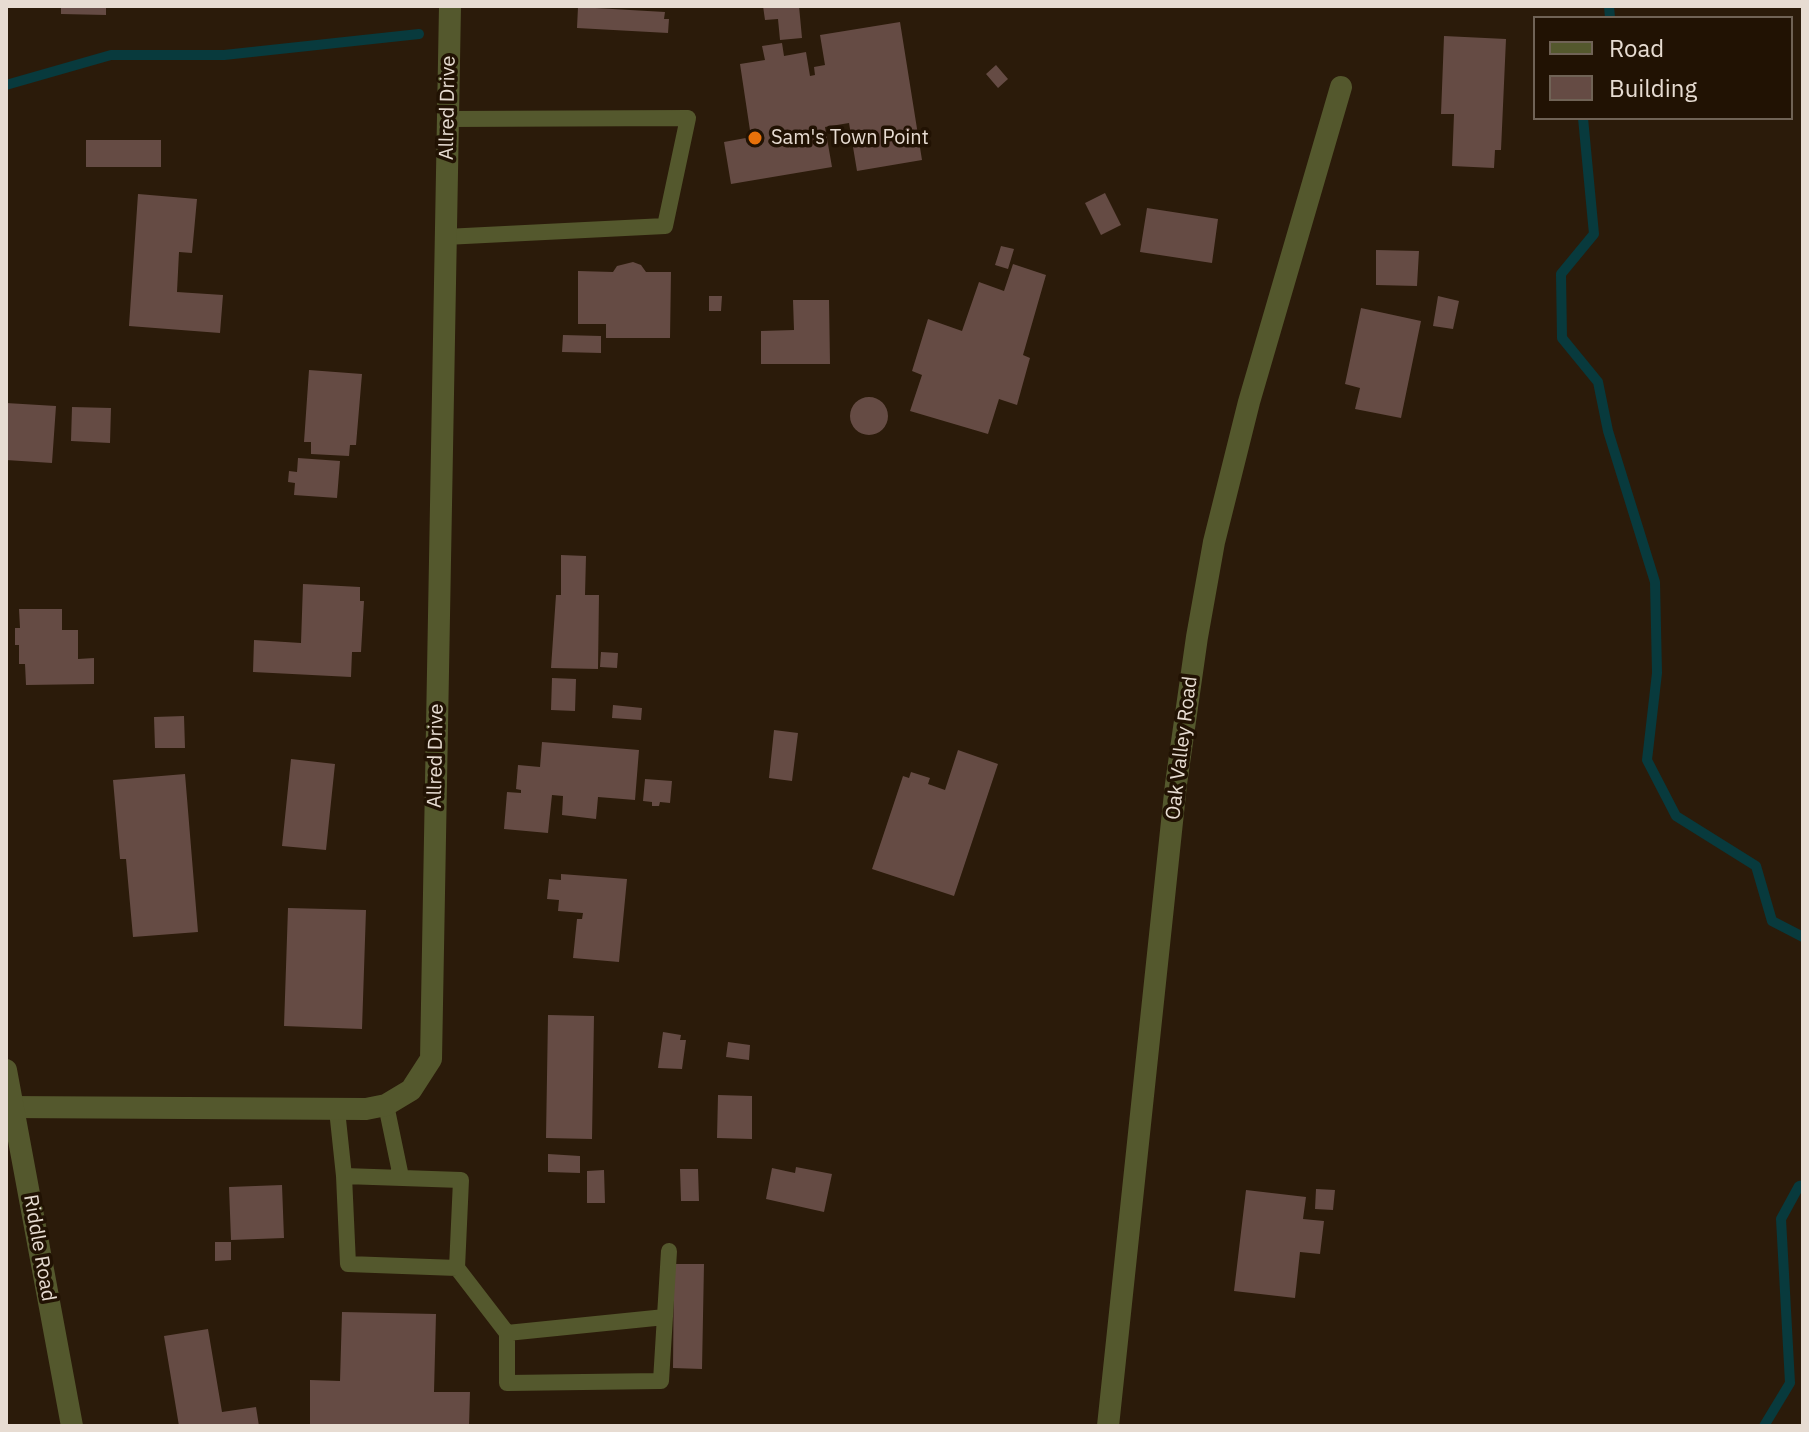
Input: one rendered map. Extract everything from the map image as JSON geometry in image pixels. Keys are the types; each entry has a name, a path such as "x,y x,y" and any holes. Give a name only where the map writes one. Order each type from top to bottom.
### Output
{"street":[{"name":"Allred Drive","path":"386,1105 411,1090 431,1059 450,6"},
{"name":"Oak Valley Road","path":"1108,1426 1176,784 1197,637 1214,542 1249,402 1341,87"},
{"name":"Riddle Road","path":"6,1070 9,1107 72,1426"},
{"path":"9,1107 337,1110 386,1105"}],"lane":[{"path":"445,237 665,226 688,118 448,119"},
{"path":"386,1105 401,1177"},
{"path":"337,1110 348,1264 457,1268"},
{"path":"344,1176 461,1180 457,1268 507,1333 507,1383 661,1381 669,1251"},
{"path":"507,1333 665,1317"}],"building":[{"path":"61,6 106,6 106,15 61,14"},
{"path":"763,6 799,6 802,38 780,40 778,19 765,20"},
{"path":"578,7 665,12 664,19 669,19 668,33 577,28"},
{"path":"900,22 922,160 857,171 849,123 825,127 832,167 731,184 724,142 751,137 740,64 765,60 762,46 782,43 784,56 806,52 810,76 815,75 814,67 825,65 820,35"},
{"path":"1444,36 1506,39 1501,150 1495,150 1494,168 1452,166 1454,114 1441,114"},
{"path":"996,65 1008,79 998,88 986,74"},
{"path":"86,140 161,140 161,167 86,167"},
{"path":"1105,193 1121,225 1101,235 1085,203"},
{"path":"138,194 197,199 192,253 179,252 177,292 223,295 220,333 129,326"},
{"path":"1147,208 1218,219 1212,263 1140,252"},
{"path":"1001,246 1014,249 1008,269 995,265"},
{"path":"1376,250 1419,251 1417,286 1376,285"},
{"path":"633,262 641,265 646,272 671,272 670,338 606,338 606,324 578,324 578,271 613,272 617,266"},
{"path":"1013,264 1046,275 1023,355 1030,358 1017,405 999,399 988,434 910,411 922,375 912,371 928,319 962,331 979,282 1004,291"},
{"path":"709,296 722,296 721,311 709,311"},
{"path":"1438,296 1459,301 1453,329 1433,326"},
{"path":"793,300 829,300 830,364 761,364 761,331 794,330"},
{"path":"1361,308 1421,321 1401,418 1355,409 1360,388 1345,384"},
{"path":"563,335 601,336 601,353 562,352"},
{"path":"309,370 362,374 356,445 350,445 349,456 311,454 311,442 304,442"},
{"path":"869,397 883,402 888,416 883,430 869,435 855,430 850,416 855,402"},
{"path":"6,403 56,406 52,463 6,460"},
{"path":"72,407 111,408 110,443 71,441"},
{"path":"298,458 340,461 337,498 294,495 295,483 288,482 289,471 297,472"},
{"path":"561,555 586,556 585,595 599,595 598,669 551,668 556,595 561,595"},
{"path":"303,584 360,587 360,601 364,601 361,652 352,652 351,677 253,672 254,640 301,643"},
{"path":"19,609 62,609 62,630 78,630 78,659 94,658 94,684 26,685 25,664 19,664 19,645 15,645 15,628 20,628"},
{"path":"601,652 618,653 617,668 600,667"},
{"path":"552,678 576,679 575,711 551,710"},
{"path":"613,705 642,708 641,720 612,718"},
{"path":"184,716 185,748 155,748 154,717"},
{"path":"774,730 798,733 792,781 769,778"},
{"path":"542,742 639,750 635,800 598,797 596,819 562,815 563,796 552,795 548,833 504,829 507,792 521,793 516,789 518,765 540,767"},
{"path":"958,750 998,764 954,896 872,869 903,776 909,778 911,772 930,778 928,784 945,790"},
{"path":"291,759 335,764 326,850 282,846"},
{"path":"185,774 198,932 133,937 126,859 120,859 113,780"},
{"path":"645,779 672,781 670,803 660,802 659,806 652,806 652,802 643,801"},
{"path":"561,874 627,879 619,962 573,958 577,919 582,919 583,913 558,911 559,900 547,899 549,879 561,880"},
{"path":"288,908 366,910 362,1029 284,1026"},
{"path":"548,1015 594,1016 592,1139 546,1138"},
{"path":"663,1032 681,1035 680,1040 686,1040 682,1069 658,1068"},
{"path":"728,1042 750,1045 749,1060 726,1057"},
{"path":"718,1095 752,1096 752,1139 717,1138"},
{"path":"548,1154 580,1156 580,1173 548,1172"},
{"path":"796,1167 832,1174 824,1212 766,1199 772,1168 795,1173"},
{"path":"680,1169 698,1169 699,1201 681,1201"},
{"path":"604,1170 605,1203 587,1203 587,1171"},
{"path":"282,1185 284,1238 231,1240 229,1187"},
{"path":"1316,1189 1335,1190 1333,1210 1315,1209"},
{"path":"1246,1190 1306,1197 1303,1219 1324,1221 1320,1254 1300,1252 1295,1298 1234,1291"},
{"path":"215,1242 231,1242 231,1260 215,1261"},
{"path":"674,1264 704,1264 702,1369 673,1368"},
{"path":"342,1312 436,1314 434,1392 470,1392 469,1426 310,1426 310,1380 340,1381"},
{"path":"208,1329 222,1412 256,1407 259,1426 179,1426 164,1336"}],"waterway":[{"path":"1609,6 1610,16"},
{"path":"6,85 111,55 224,55 419,34"},
{"path":"1583,120 1594,234 1561,274 1562,338 1598,382 1608,431 1655,582 1657,673 1647,760 1676,816 1756,866 1772,921 1803,937"},
{"path":"1764,1426 1790,1383 1781,1219 1799,1186 1803,1185"}],"place":[{"name":"Sam's Town Point","path":"755,138"}]}
